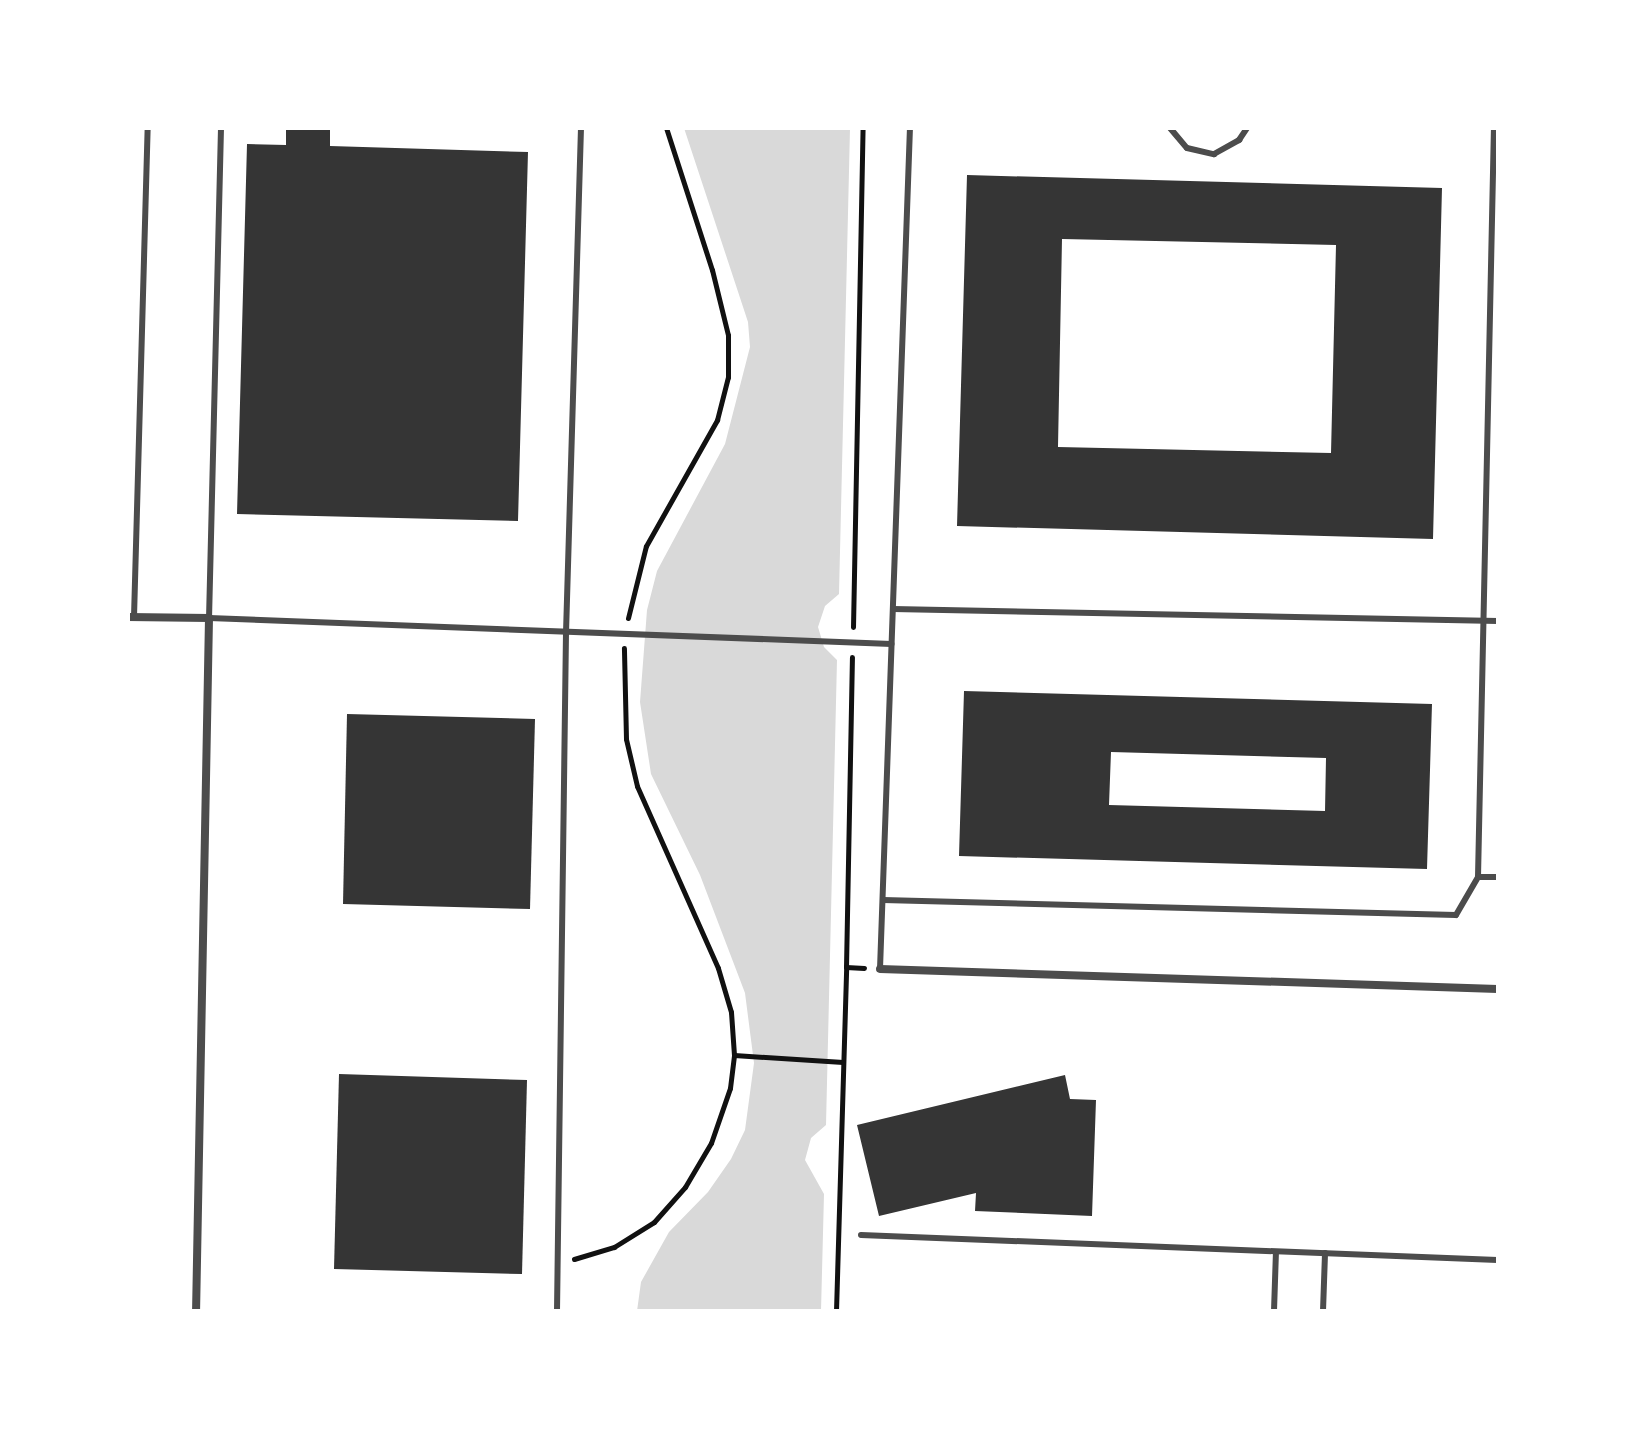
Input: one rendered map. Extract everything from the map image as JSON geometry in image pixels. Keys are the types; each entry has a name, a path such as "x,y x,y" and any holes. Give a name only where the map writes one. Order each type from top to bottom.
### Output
{"street":[{"path":"131,617 209,618 196,1311"},
{"path":"880,969 1498,989"}],"lane":[{"path":"131,617 148,128"},
{"path":"221,128 209,618 892,644"},
{"path":"557,1311 566,633 581,128"},
{"path":"880,969 910,128"},
{"path":"1170,128 1187,148 1214,154 1239,140 1247,128"},
{"path":"883,900 1456,915 1478,877 1481,620 1494,128"},
{"path":"893,609 1498,621"},
{"path":"1478,877 1498,877"},
{"path":"861,1235 1498,1260"},
{"path":"1274,1311 1276,1252"},
{"path":"1323,1311 1325,1253"}],"path":[{"path":"558,1264 614,1247 654,1222 685,1187 711,1143 730,1088 734,1055 731,1012 718,968 637,786 622,692 625,635 646,546 717,420 728,377 728,335 712,270 666,128"},
{"path":"836,1311 863,128"},
{"path":"846,967 880,969"},
{"path":"734,1055 843,1062"}],"shaded area":[{"path":"684,128 850,129 839,594 825,606 818,627 824,647 837,660 826,1125 811,1138 805,1160 824,1194 821,1311 637,1311 641,1282 669,1232 708,1192 731,1159 745,1130 754,1063 745,993 700,875 651,774 640,702 647,610 657,571 725,444 750,347 748,322"}],"building":[{"path":"286,128 330,128 330,146 528,152 518,521 237,514 247,144 286,145"},
{"path":"967,175 1442,188 1433,539 957,526","holes":["1062,239 1336,245 1331,453 1058,447"]},
{"path":"964,691 1432,704 1427,869 959,856","holes":["1111,752 1326,758 1325,811 1109,805"]},
{"path":"347,714 535,719 530,909 343,904"},
{"path":"339,1074 527,1080 522,1274 334,1269"},
{"path":"1065,1075 1070,1099 1096,1100 1092,1216 975,1211 976,1193 879,1216 857,1125"}]}
